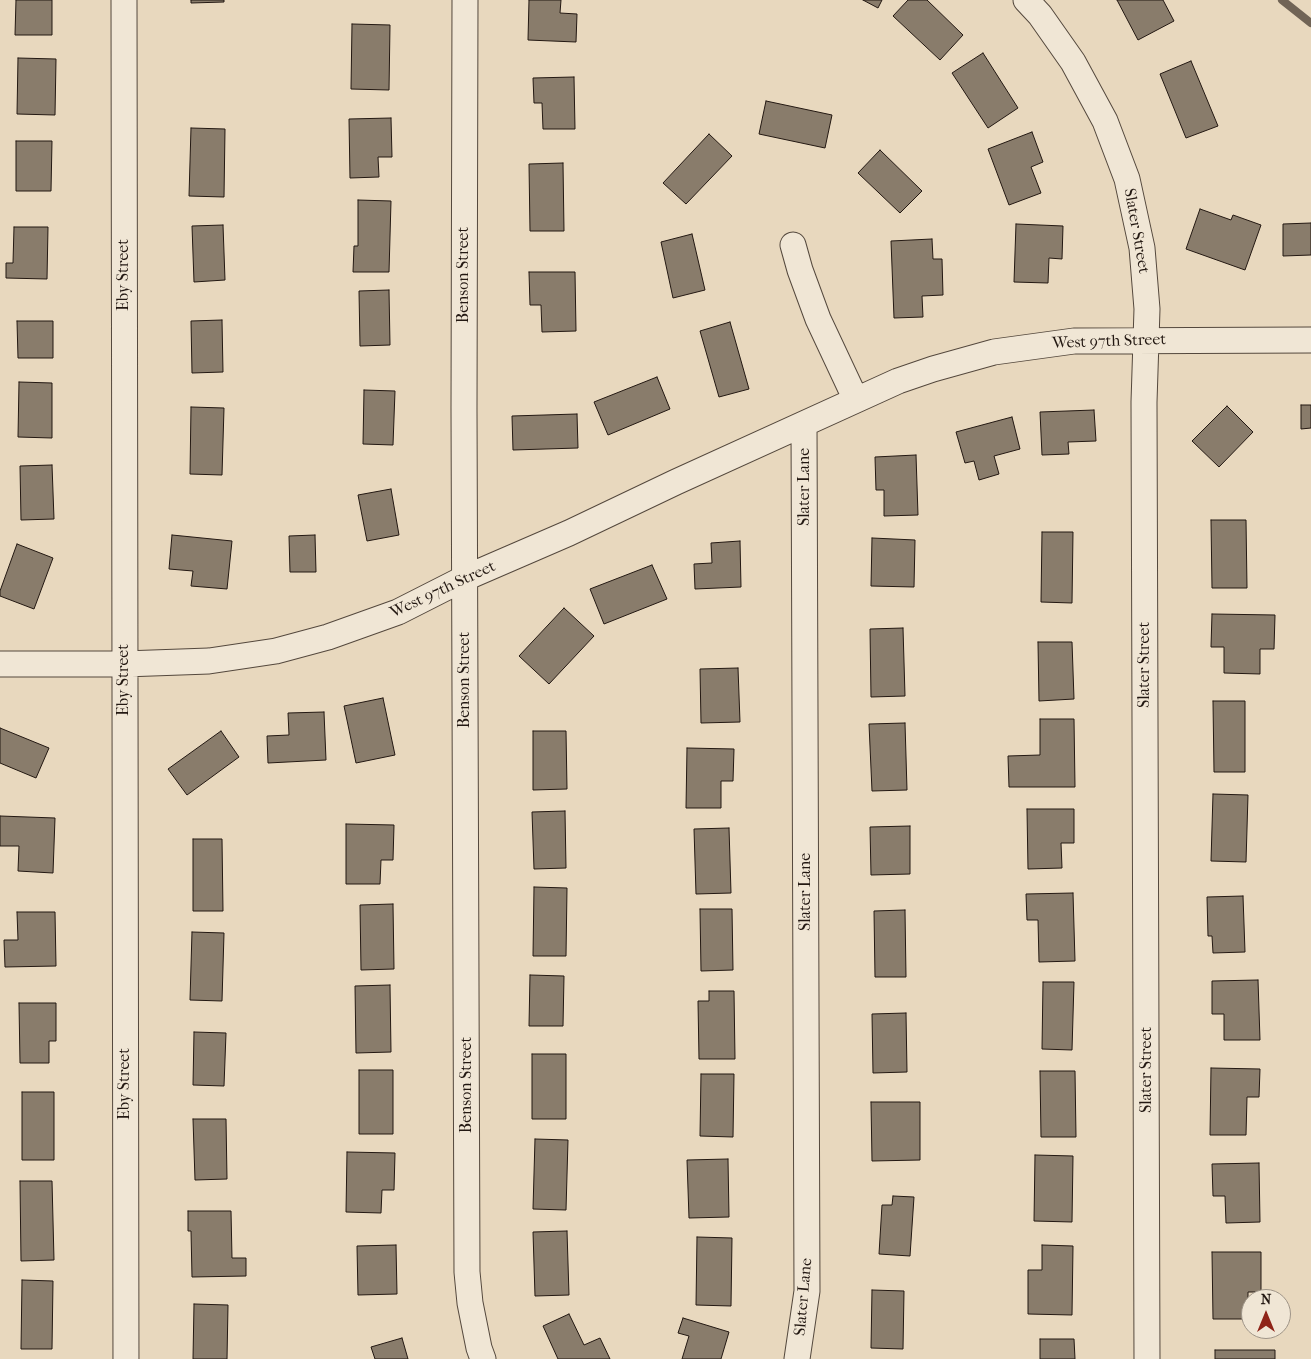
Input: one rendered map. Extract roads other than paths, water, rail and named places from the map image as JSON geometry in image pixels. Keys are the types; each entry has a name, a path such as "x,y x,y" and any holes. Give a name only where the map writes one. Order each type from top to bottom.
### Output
{"street":[{"name":"Eby Street","path":"124,0 126,1359"},
{"name":"Benson Street","path":"465,0 467,1272 470,1303 483,1359"},
{"name":"Slater Street","path":"1026,0 1040,15 1073,62 1105,121 1126,179 1142,248 1146,309 1144,422 1147,1359"},
{"path":"794,245 800,270 818,319 856,400"},
{"name":"West 97th Street","path":"0,664 124,664 208,661 276,651 328,637 398,612 465,578 569,533 898,381 994,352 1074,341 1311,340"},
{"name":"Slater Lane","path":"797,1359 808,1290 804,424"}],"waterway":[{"path":"1282,0 1311,23"}]}
